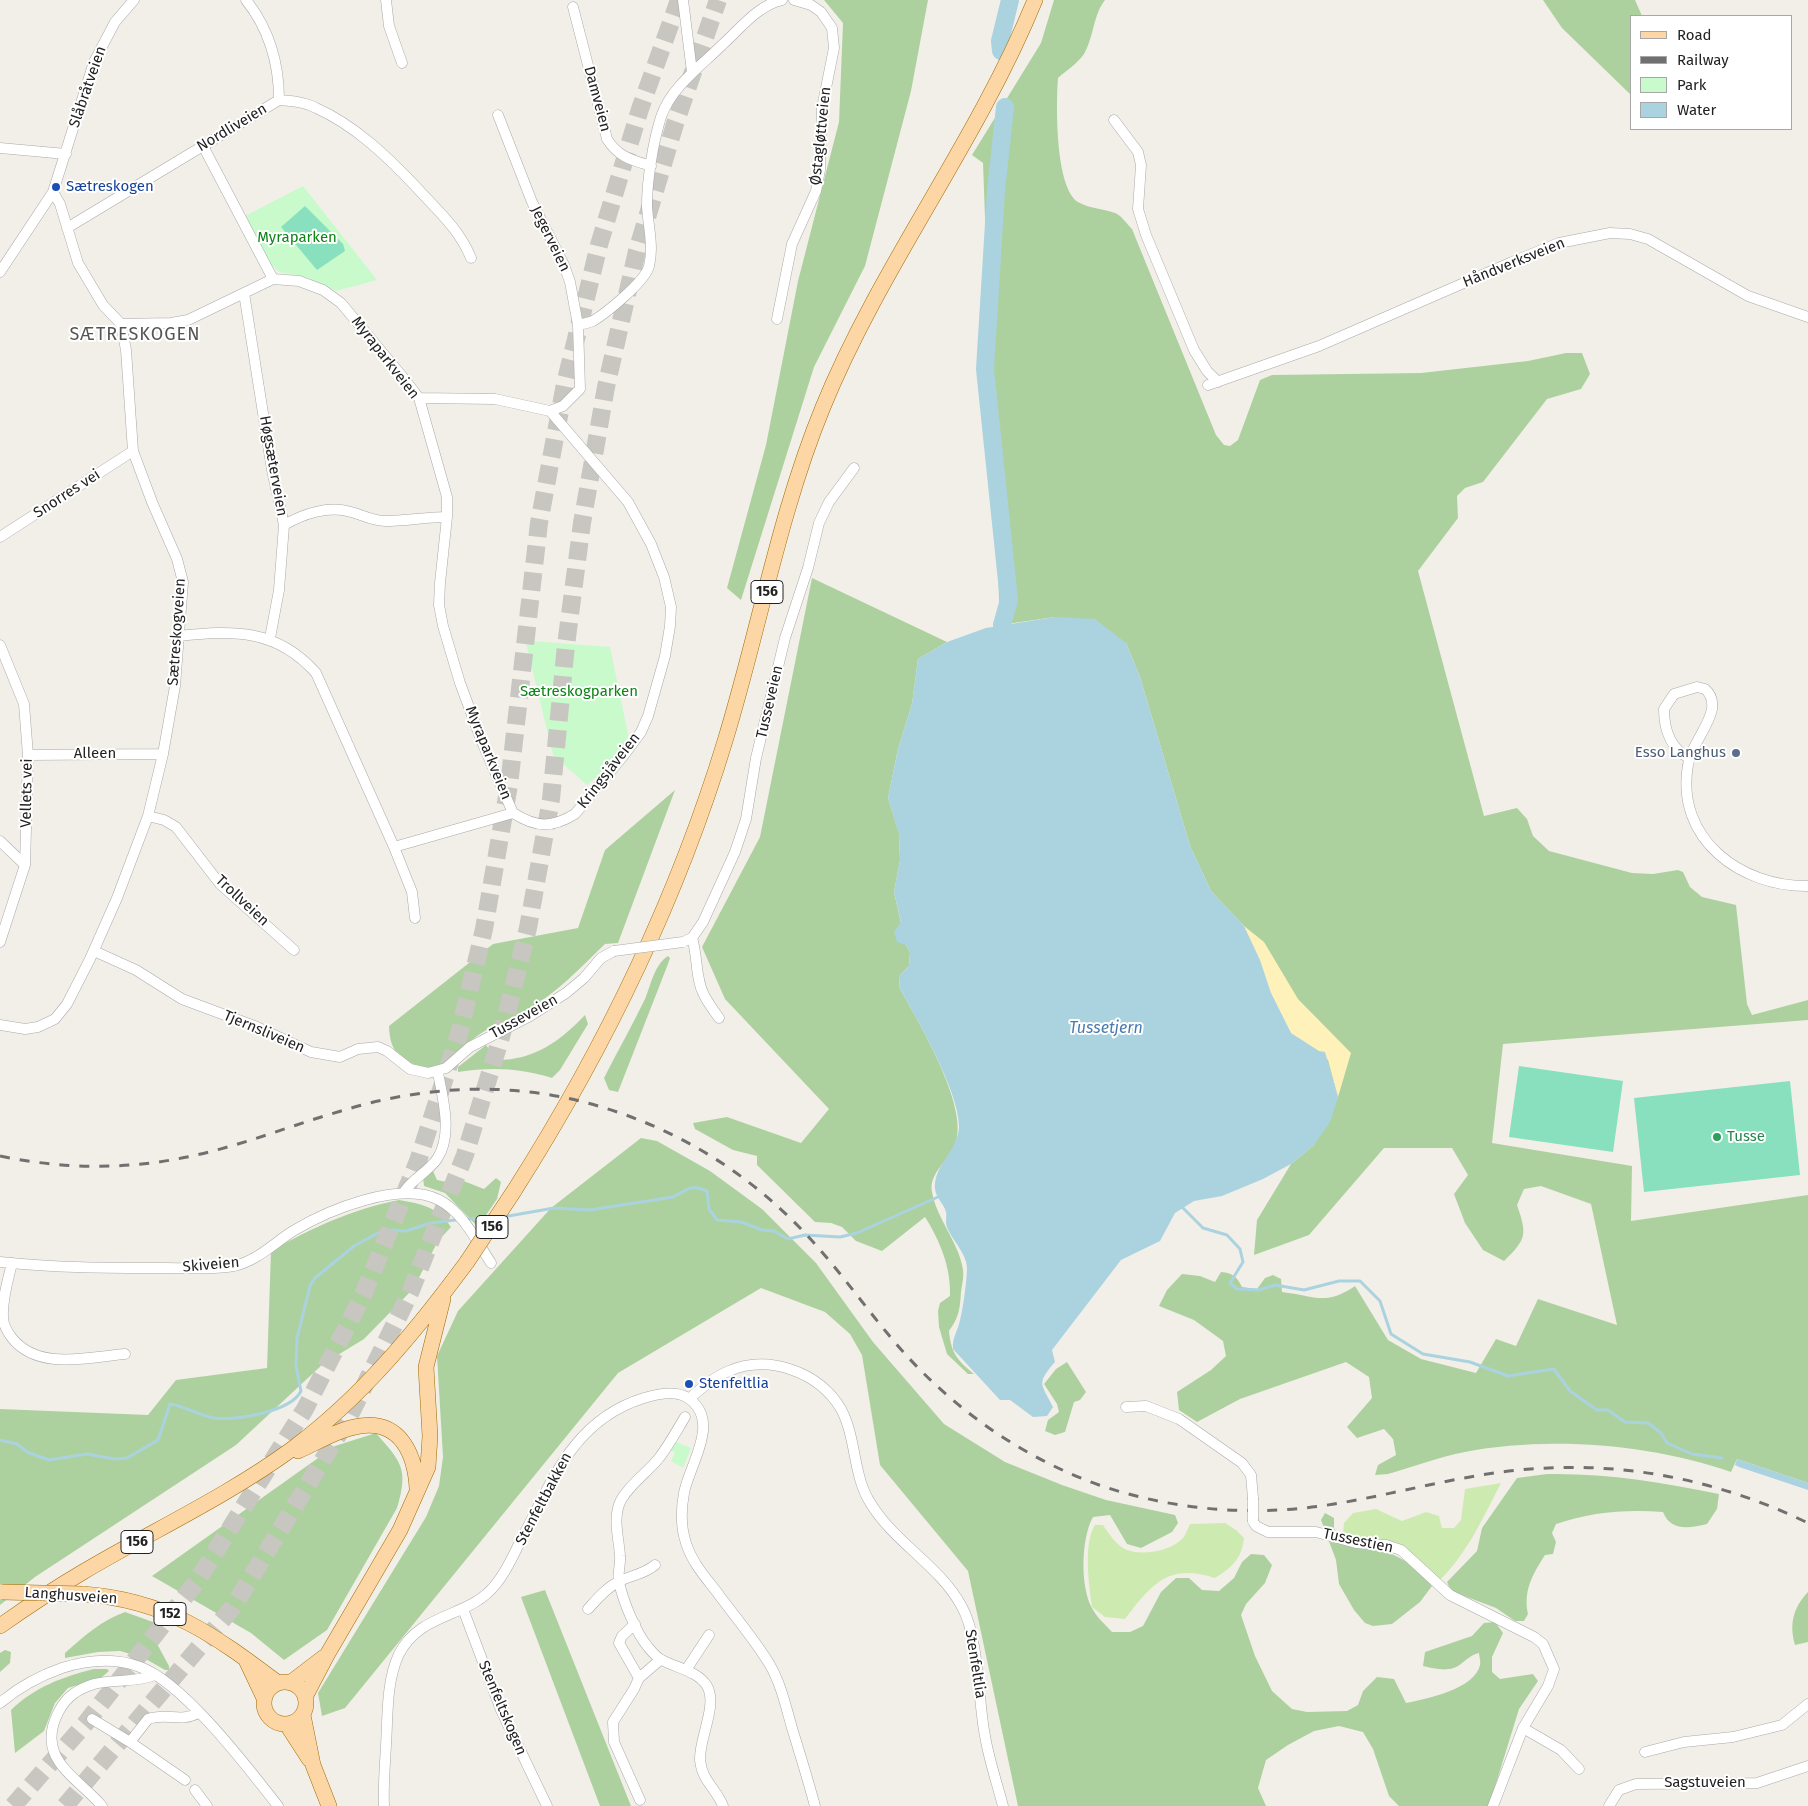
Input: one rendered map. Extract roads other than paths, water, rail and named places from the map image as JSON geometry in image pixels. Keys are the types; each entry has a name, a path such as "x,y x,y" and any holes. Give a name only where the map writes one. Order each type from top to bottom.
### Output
{"main road":[{"name":"156","path":"0,1626 83,1572 210,1501 276,1460 318,1428 364,1387 446,1291 514,1191 555,1124 604,1034 678,876 725,742 805,456 844,359 875,299 996,85 1035,0"},
{"name":"156","path":"305,1696 387,1554 428,1467 430,1452 426,1367 446,1291"},
{"name":"156","path":"276,1460 351,1428 372,1426 384,1428 394,1433 409,1449 416,1469 417,1493"},
{"name":"Langhusveien","path":"1,1592 83,1594 131,1601 172,1615 213,1635 246,1660 284,1683 299,1688 305,1696 306,1703 303,1715 313,1765 329,1806"},
{"name":"156","path":"284,1683 327,1655"},
{"name":"Langhusveien","path":"246,1660 264,1698 266,1715 275,1723 287,1725 313,1765"},
{"path":"264,1698 269,1688 284,1683"},
{"path":"287,1725 299,1720 303,1715"}],"street":[{"path":"246,0 265,32 276,60 279,100"},
{"path":"386,0 390,26 402,63"},
{"path":"683,0 692,72"},
{"path":"578,325 591,322 602,314 641,280 649,269 651,252 647,188 661,116 672,97 692,72 751,17 767,6 782,0"},
{"name":"Østagløttveien","path":"777,319 792,244 816,191 819,177 822,153 822,108 834,48 832,28 821,12 810,4 794,0"},
{"name":"Slåbråtveien","path":"0,272 54,192 94,62 128,2"},
{"name":"Damveien","path":"573,7 607,139 614,151 625,158 651,166"},
{"name":"Nordliveien","path":"67,228 279,100 297,102 316,108 346,126 392,161 453,225 471,258"},
{"name":"Jegerveien","path":"498,115 532,202 564,265 578,325 580,390 563,406 550,411"},
{"name":"Håndverksveien","path":"1114,120 1138,152 1141,165 1138,208 1146,235 1194,350 1213,384 1319,346 1540,250 1598,234 1621,233 1648,238 1748,296 1808,318"},
{"path":"54,192 60,204 78,264 103,305 121,324 172,323 188,320 274,279 203,146"},
{"path":"0,148 66,154"},
{"name":"Myraparkveien","path":"274,279 299,282 323,290 341,303 419,398 441,470 447,497 447,517 440,584 443,626 460,683 479,733 514,813"},
{"name":"Høgsæterveien","path":"244,293 272,470 284,525 279,590 270,638"},
{"name":"Sætreskogveien","path":"0,1024 25,1028 38,1027 55,1019 67,1004 94,951 148,816 175,686 183,582 181,571 133,451 126,350 121,324"},
{"path":"419,398 495,399 550,411"},
{"name":"Kringsjåveien","path":"514,813 525,820 538,824 561,823 575,814 598,788 641,732 665,656 670,626 671,607 664,577 638,519 611,480 550,411"},
{"name":"Snorres vei","path":"0,538 133,451"},
{"name":"Tusseveien","path":"438,1072 446,1068 470,1048 530,1016 566,993 584,978 601,958 614,951 688,940 702,922 735,852 746,819 756,758 785,638 808,568 819,523 829,502 854,468"},
{"path":"284,525 302,515 322,511 349,511 369,519 384,521 447,517"},
{"path":"179,636 212,632 270,638 303,658 316,673 394,847 412,892 415,918"},
{"name":"Vellets vei","path":"0,645 24,704 28,755 25,865 0,942"},
{"path":"1689,758 1679,753 1672,744 1664,710 1674,694 1697,687 1708,692 1712,707 1689,758 1687,782 1690,804 1697,824 1713,850 1736,869 1756,879 1780,884 1808,886"},
{"name":"Alleen","path":"28,755 162,754"},
{"path":"394,847 514,813"},
{"name":"Trollveien","path":"148,816 164,820 176,826 220,884 294,950"},
{"path":"0,841 25,865"},
{"path":"688,940 697,954 700,982 704,995 719,1018"},
{"name":"Tjernsliveien","path":"94,951 136,970 182,999 257,1027 311,1052 340,1057 358,1049 378,1047 388,1051 410,1069 420,1073 438,1072"},
{"path":"404,1192 412,1181 437,1159 444,1144 445,1115 438,1072"},
{"name":"Skiveien","path":"0,1262 126,1268 232,1266 258,1256 318,1216 354,1204 404,1192 439,1199 451,1208 464,1222 492,1264"},
{"path":"12,1264 3,1318 9,1334 18,1346 33,1356 56,1360 125,1354"},
{"name":"Stenfeltlia","path":"689,1398 721,1374 737,1368 756,1365 779,1366 801,1372 824,1387 841,1410 852,1439 867,1498 882,1519 946,1583 967,1616 985,1737 1003,1806"},
{"name":"Stenfeltbakken","path":"384,1806 389,1694 396,1661 406,1643 415,1633 436,1619 484,1596 496,1584 567,1454 584,1433 605,1416 635,1400 662,1394 674,1394 689,1398"},
{"path":"689,1398 699,1411 703,1431 702,1443 684,1491 682,1520 686,1542 701,1571 758,1647 772,1669 785,1705 815,1806"},
{"name":"Tussestien","path":"1126,1407 1146,1406 1179,1419 1242,1464 1251,1475 1253,1520 1256,1526 1268,1532 1316,1532 1356,1543 1386,1545 1401,1550 1450,1595 1534,1637 1542,1644 1554,1668 1548,1686 1522,1728 1493,1806"},
{"path":"685,1417 658,1459 629,1487 619,1505 617,1534 621,1556 619,1581 640,1636 660,1660 686,1670 702,1680 709,1690 711,1701 700,1758 706,1782 718,1794 723,1806"},
{"path":"588,1609 606,1590 619,1581 641,1574 655,1565"},
{"name":"Stenfeltskogen","path":"462,1608 501,1710 546,1806"},
{"path":"635,1624 622,1636 619,1643 639,1678"},
{"path":"686,1670 709,1635"},
{"path":"640,1800 614,1742 613,1722 639,1678 660,1660"},
{"path":"0,1703 34,1680 72,1665 92,1661 122,1662 139,1666 170,1686 198,1713 242,1761 278,1806"},
{"path":"102,1806 69,1775 57,1760 52,1741 54,1721 66,1699 81,1689 104,1682 144,1679 155,1675"},
{"path":"1645,1752 1684,1742 1733,1737 1782,1725 1808,1704"},
{"path":"130,1742 148,1719 165,1716 189,1718 198,1713"},
{"path":"92,1720 130,1742 185,1780"},
{"path":"1522,1728 1561,1750 1580,1769"},
{"name":"Sagstuveien","path":"1608,1806 1620,1790 1636,1784 1757,1783 1808,1766"},
{"path":"195,1790 206,1806"}],"water":[{"name":"Tussetjern","path":"1055,617 1095,619 1126,643 1140,677 1190,846 1211,891 1244,926 1260,960 1271,993 1291,1033 1319,1051 1325,1052 1338,1097 1330,1122 1314,1145 1291,1164 1263,1179 1222,1196 1194,1201 1175,1213 1160,1241 1121,1260 1052,1350 1055,1362 1045,1375 1042,1384 1053,1407 1047,1416 1033,1417 1010,1400 1000,1400 953,1349 953,1341 959,1324 966,1287 967,1268 965,1258 947,1227 946,1212 937,1195 935,1180 955,1143 959,1126 957,1111 945,1075 899,987 900,975 909,966 910,952 906,945 897,942 894,932 901,922 894,892 900,860 899,834 888,798 898,749 912,704 918,659 947,642 986,628"},
{"path":"1737,1459 1808,1483 1808,1490 1739,1467 1735,1465"}],"waterway":[{"path":"1001,51 1000,41 1010,0"},
{"path":"1002,625 1009,600 985,369 996,191 1005,107"},
{"path":"503,1217 554,1208 590,1210 673,1197 690,1188 699,1188 707,1191 709,1209 717,1220 741,1222 762,1230 774,1231 788,1239 805,1235 840,1237 857,1233 938,1197"},
{"path":"1183,1208 1203,1228 1227,1235 1240,1249 1243,1262 1230,1283 1237,1289 1259,1290 1275,1285 1304,1290 1339,1281 1360,1281 1380,1301 1391,1334 1423,1354 1470,1362 1508,1376 1554,1369 1570,1391 1597,1410 1608,1410 1625,1422 1648,1423 1661,1433 1667,1443 1692,1454 1722,1458"},
{"path":"468,1219 489,1218"},
{"path":"0,1440 17,1444 27,1452 49,1460 87,1454 115,1459 127,1458 158,1440 170,1404 209,1417 223,1419 274,1410 295,1398 301,1391 296,1366 297,1338 310,1286 315,1278 354,1246 378,1233 392,1230 406,1231 431,1223 455,1220"}],"tunnel":[{"path":"13,1806 85,1724 197,1581 305,1409 363,1295 418,1161 459,1034 484,929 509,785 539,523 565,384 599,245 640,109 679,0"},
{"path":"65,1806 233,1607 349,1417 410,1293 465,1155 501,1037 528,928 551,799 566,645 582,523 606,387 637,251 675,124 718,0"}],"railway":[{"path":"0,1156 70,1165 117,1166 140,1164 187,1157 228,1147 328,1115 396,1097 471,1089 495,1089 545,1094 613,1110 645,1122 707,1153 736,1172 804,1232 884,1330 941,1390 965,1410 1015,1445 1070,1474 1099,1485 1128,1494 1186,1506 1245,1511 1275,1510 1334,1504 1496,1473 1557,1468 1594,1468 1667,1476 1703,1484 1739,1495 1808,1523"}],"place":[{"name":"Sætreskogen","path":"56,187"},
{"name":"Esso Langhus","path":"1736,753"},
{"name":"Tusse","path":"1717,1137"},
{"name":"Stenfeltlia","path":"689,1384"}],"district":[{"name":"SÆTRESKOGEN","path":"135,335"}],"park label":[{"name":"Myraparken","path":"297,238"},
{"name":"Sætreskogparken","path":"579,692"}]}
